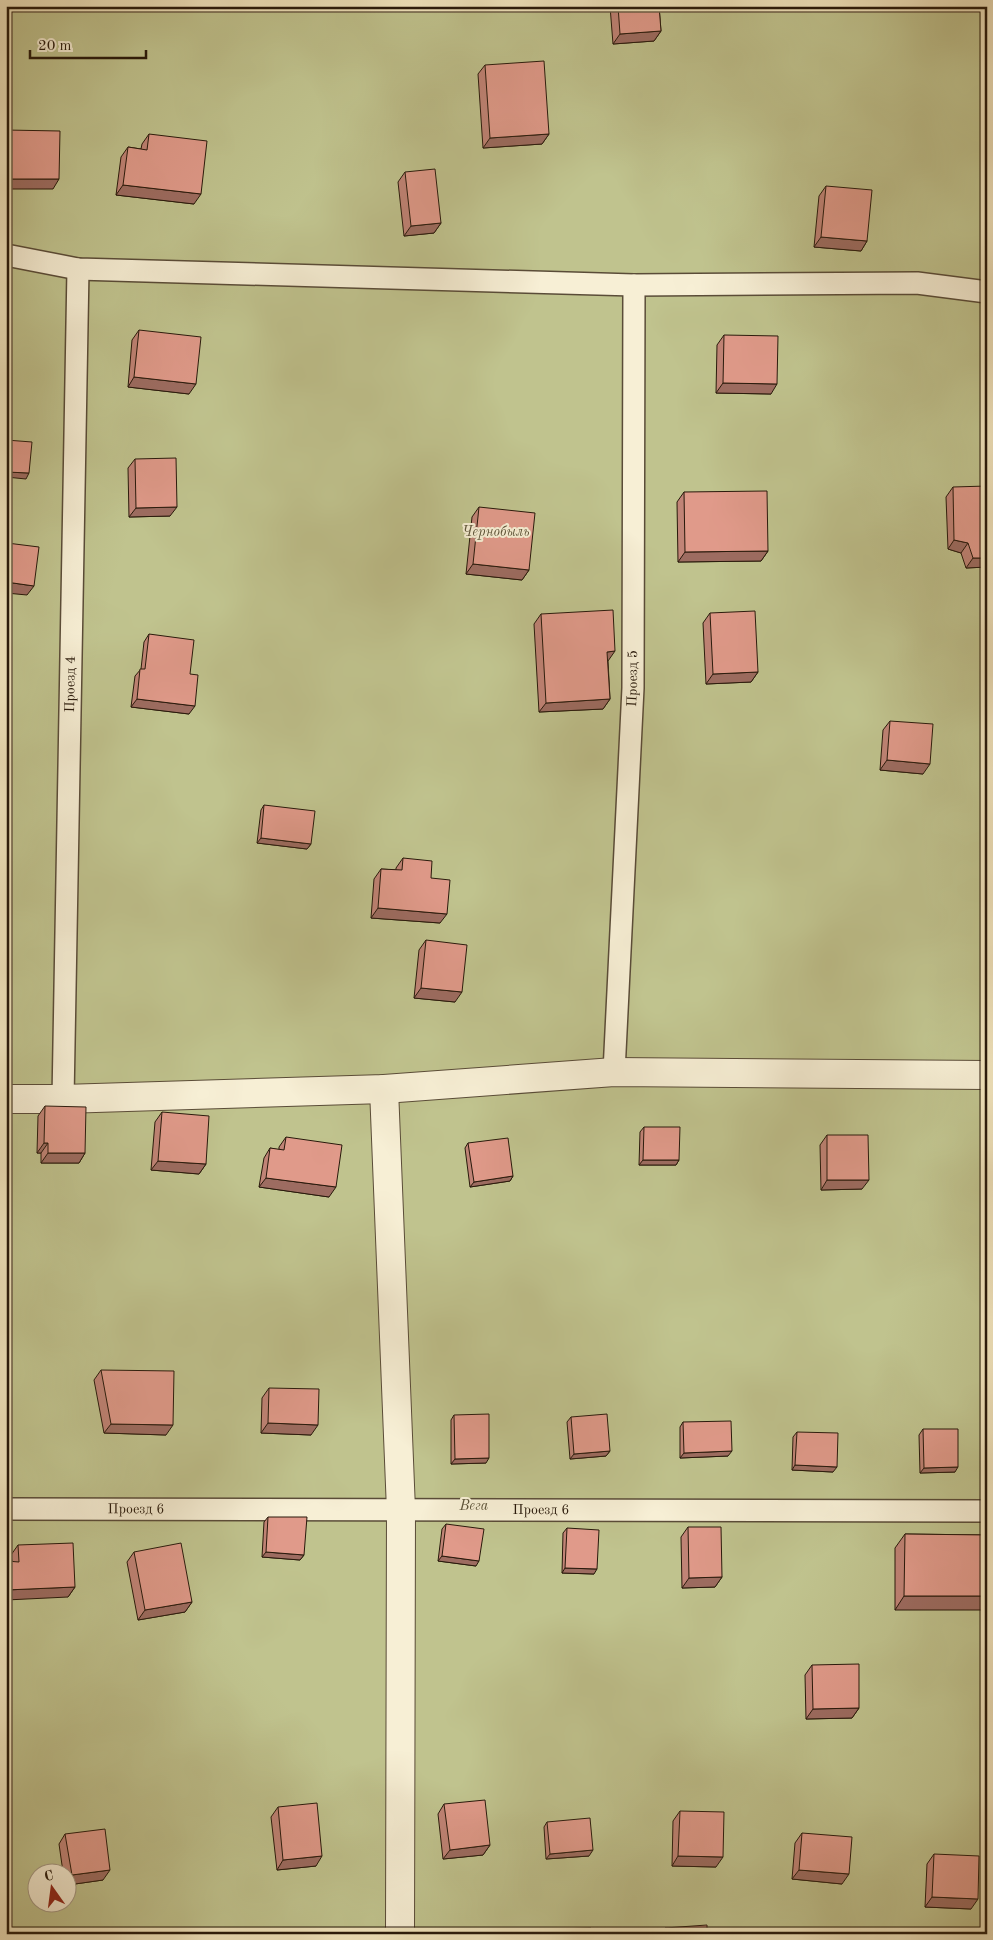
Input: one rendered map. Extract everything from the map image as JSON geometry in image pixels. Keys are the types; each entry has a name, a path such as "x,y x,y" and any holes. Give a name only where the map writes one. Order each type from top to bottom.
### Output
{"street":[{"path":"6,1099 63,1099 384,1089 614,1072 987,1075"},
{"path":"384,1089 402,1510 400,1934"}],"lane":[{"path":"6,255 78,269 634,285 918,283 987,292"},
{"name":"Проезд 4","path":"63,1099 78,269"},
{"name":"Проезд 5","path":"614,1072 633,688 634,285"},
{"name":"Проезд 6","path":"6,1509 987,1511"}],"green space":[{"path":"6,6 987,6 987,1934 6,1934"}],"building":[{"path":"618,6 659,6 661,31 620,34"},
{"path":"544,61 549,134 490,138 485,65"},
{"path":"6,130 60,131 59,179 6,179"},
{"path":"149,134 207,141 201,194 123,185 128,147 147,150"},
{"path":"435,169 441,223 411,226 405,172"},
{"path":"826,186 872,190 867,241 821,237"},
{"path":"139,330 201,337 196,384 134,377"},
{"path":"724,335 778,336 777,384 723,383"},
{"path":"6,440 32,442 29,473 6,472"},
{"path":"176,458 177,507 136,508 135,459"},
{"path":"987,486 987,558 973,558 968,543 954,540 953,487"},
{"path":"767,491 768,551 685,552 684,492"},
{"path":"479,507 535,513 529,570 473,564"},
{"path":"7,543 39,547 34,586 6,582"},
{"path":"613,610 615,651 607,652 610,699 546,703 541,614"},
{"path":"755,611 758,672 713,674 710,613"},
{"path":"149,634 194,640 190,674 198,675 195,706 137,699 140,669 145,669"},
{"path":"890,721 933,724 930,764 887,760"},
{"path":"264,805 315,811 311,844 261,838"},
{"path":"403,858 432,861 431,878 450,880 447,914 378,908 381,869 402,870"},
{"path":"426,940 467,945 462,992 421,988"},
{"path":"45,1106 86,1107 85,1153 48,1153 48,1143 44,1143"},
{"path":"162,1112 209,1116 206,1164 158,1161"},
{"path":"644,1127 680,1127 679,1160 643,1160"},
{"path":"827,1135 868,1135 869,1180 827,1180"},
{"path":"286,1137 342,1145 336,1187 266,1178 270,1148 284,1150"},
{"path":"508,1138 513,1176 474,1182 468,1143"},
{"path":"101,1370 174,1371 173,1425 111,1424"},
{"path":"269,1388 319,1389 318,1425 268,1423"},
{"path":"489,1414 489,1458 455,1459 454,1415"},
{"path":"607,1414 610,1451 574,1454 571,1417"},
{"path":"731,1421 732,1451 684,1453 683,1422"},
{"path":"923,1429 958,1429 958,1467 924,1468"},
{"path":"797,1432 838,1433 837,1467 795,1465"},
{"path":"268,1517 307,1517 304,1555 266,1552"},
{"path":"446,1524 484,1529 479,1561 442,1556"},
{"path":"688,1527 721,1527 722,1577 689,1578"},
{"path":"567,1528 599,1530 597,1569 565,1568"},
{"path":"905,1534 987,1535 987,1596 904,1596"},
{"path":"73,1543 75,1587 6,1590 6,1561 19,1562 18,1545"},
{"path":"181,1543 192,1602 145,1610 134,1552"},
{"path":"859,1664 859,1708 813,1709 812,1665"},
{"path":"485,1800 490,1845 450,1850 444,1804"},
{"path":"317,1803 322,1856 283,1860 278,1807"},
{"path":"680,1811 724,1812 723,1857 678,1856"},
{"path":"590,1818 593,1850 550,1854 547,1822"},
{"path":"105,1829 110,1870 78,1874 78,1862 70,1862 65,1834"},
{"path":"802,1833 852,1837 849,1874 799,1870"},
{"path":"934,1854 979,1856 978,1899 932,1897"},
{"path":"707,1925 707,1934 665,1934 665,1928"},
{"path":"591,1928 591,1934 554,1934 554,1929"}],"park label":[{"name":"Чернобыль","path":"496,532"},
{"name":"Вега","path":"474,1506"}]}
